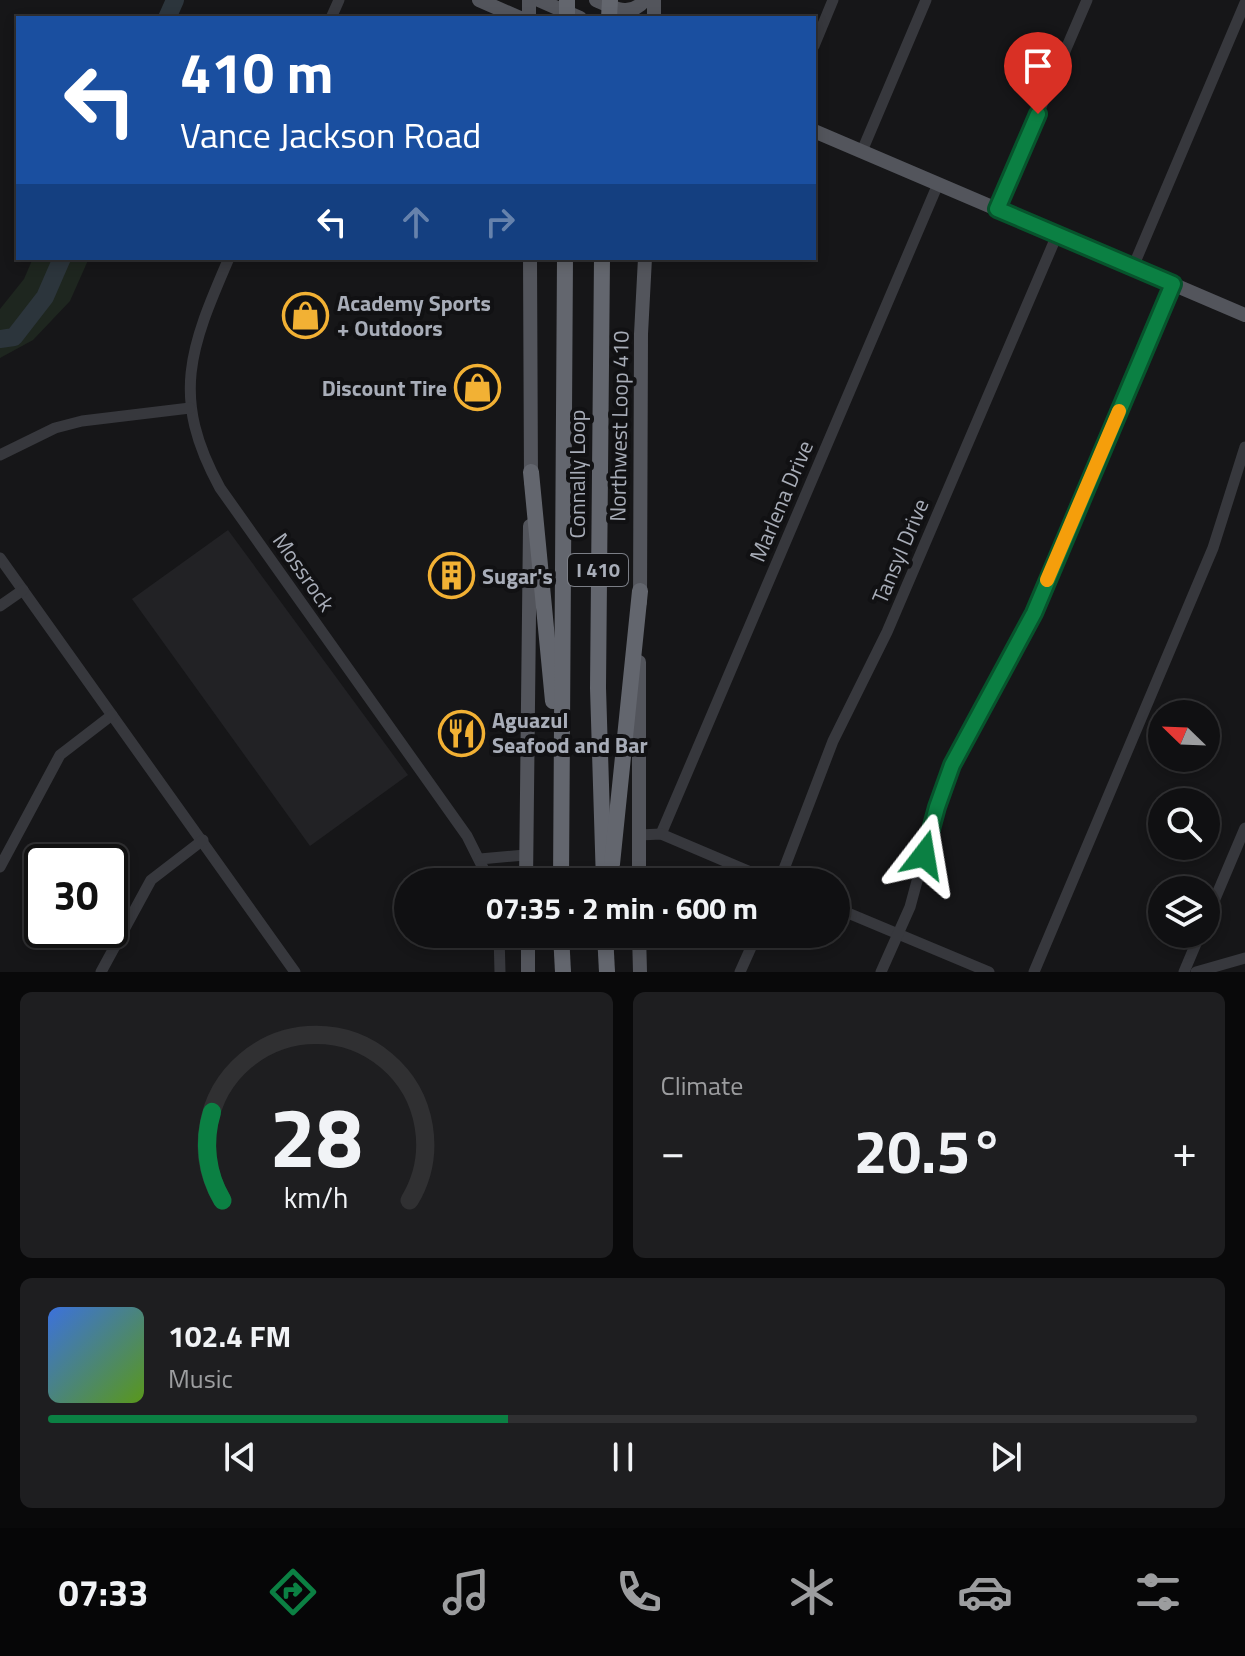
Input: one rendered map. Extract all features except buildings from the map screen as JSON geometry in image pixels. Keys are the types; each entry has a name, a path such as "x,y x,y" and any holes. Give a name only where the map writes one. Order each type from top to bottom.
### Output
{"highway":[{"name":"Connally Loop","path":"561,868 565,260"},
{"name":"Connally Loop","path":"602,260 598,688 604,868"},
{"path":"531,472 561,766"},
{"path":"611,868 640,591"},
{"path":"562,948 563,972"},
{"path":"606,948 607,972"}],"main road":[{"path":"479,0 515,16"},
{"path":"539,0 575,16"},
{"path":"596,0 621,11 653,8"},
{"path":"816,132 1245,315"},
{"path":"525,868 531,472 530,260"},
{"name":"Northwest Loop 410","path":"639,868 641,334 645,260"},
{"path":"528,948 528,972"},
{"path":"639,948 640,972"}],"street":[{"path":"816,41 833,0"},
{"path":"862,151 926,0"},
{"path":"997,209 1087,0"},
{"path":"1133,267 1245,3"},
{"name":"Marlena Drive","path":"661,834 938,184"},
{"name":"Tansyl Drive","path":"782,868 833,741 893,618 1057,235"},
{"name":"Mossrock","path":"228,260 198,334 190,370 190,408 198,444 220,488 467,836 484,868"},
{"path":"881,972 919,878 937,807 952,765 1034,613 1173,284"},
{"path":"0,455 55,428 82,421 190,408"},
{"path":"1034,972 1213,548 1245,447"},
{"path":"0,558 203,840 290,970"},
{"path":"0,606 23,590"},
{"path":"0,867 60,755 112,715"},
{"path":"1220,887 1245,828"},
{"path":"639,835 661,834 742,868"},
{"path":"101,972 151,880 203,840"},
{"path":"480,859 525,855"},
{"path":"850,914 989,972"},
{"path":"499,948 500,972"},
{"path":"740,972 751,948"},
{"path":"1184,972 1194,948"},
{"path":"1196,972 1245,958"}],"shaded area":[{"path":"32,260 88,260 70,301 33,340 0,358 0,309 24,279"},
{"path":"228,530 408,775 310,846 132,599"}],"waterway":[{"path":"168,16 175,0"},
{"path":"0,339 14,337 45,297 61,260"}],"slow traffic":[{"path":"1047,580 1119,411"}],"place":[{"name":"Academy Sports + Outdoors","path":"306,316"},
{"name":"Discount Tire","path":"478,388"},
{"name":"Sugar's","path":"451,576"},
{"name":"Aguazul Seafood and Bar","path":"461,733"}],"route":[{"path":"924,855 952,765 1034,613 1173,284 997,209 1038,114"}]}
